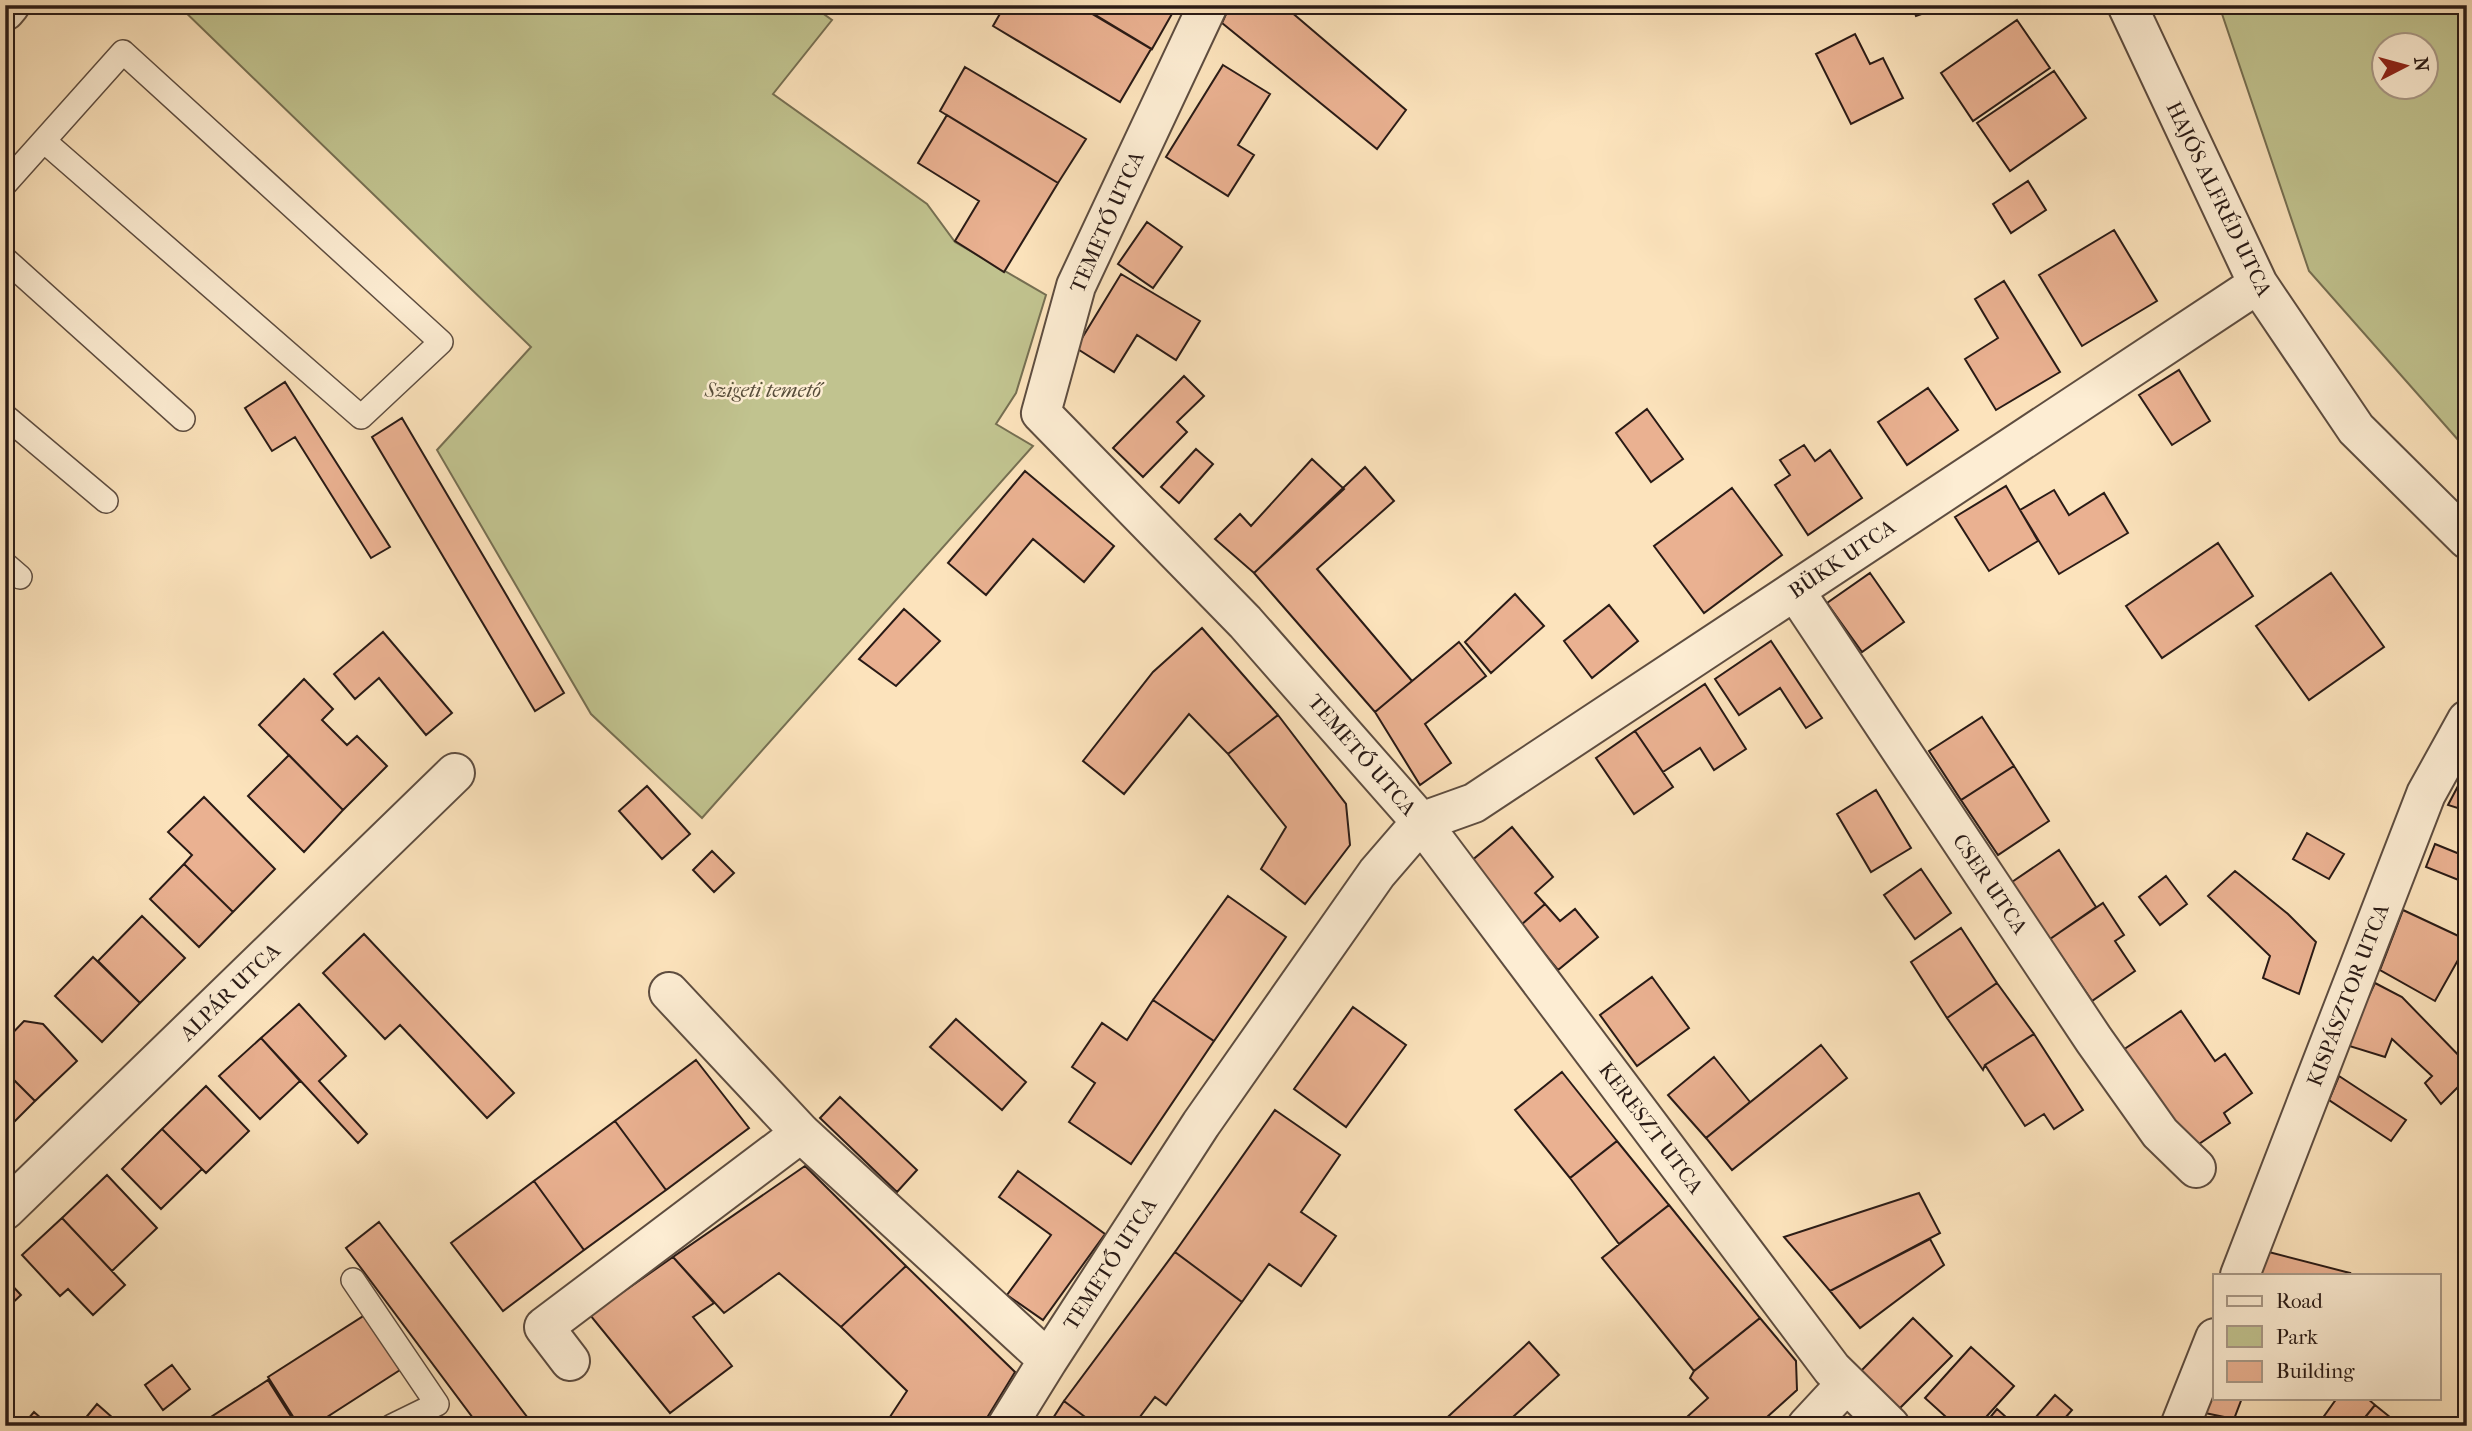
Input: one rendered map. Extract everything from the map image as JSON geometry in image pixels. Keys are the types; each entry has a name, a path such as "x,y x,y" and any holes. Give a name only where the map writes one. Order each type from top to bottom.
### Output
{"street":[{"path":"5,11 10,5"},
{"name":"TEMETŐ UTCA","path":"1007,1426 1201,1124 1377,873 1420,822 1245,622 1041,413 1076,286 1208,5"},
{"name":"HAJÓS ALFRÉD UTCA","path":"2127,5 2258,284 2356,429 2467,539"},
{"name":"BÜKK UTCA","path":"1420,822 1474,803 2258,284"},
{"name":"CSER UTCA","path":"1795,591 2094,1040 2160,1133 2196,1168"},
{"name":"KISPÁSZTOR UTCA","path":"2240,1274 2426,794 2467,720"},
{"name":"ALPÁR UTCA","path":"5,1210 454,773"},
{"name":"KERESZT UTCA","path":"1420,822 1832,1369 1890,1426"},
{"path":"669,992 801,1133 1048,1360"},
{"path":"570,1361 544,1327 801,1133"},
{"path":"2180,1426 2213,1343"},
{"path":"1807,1426 1846,1384"}],"lane":[{"path":"5,184 123,52 442,342 361,417 44,141"},
{"path":"5,259 183,419"},
{"path":"5,416 106,501"},
{"path":"352,1280 437,1404 392,1426"}],"green space":[{"name":"Szigeti temető","path":"178,5 811,5 832,20 773,94 927,204 955,242 1046,295 1016,393 996,424 1033,446 702,818 591,714 437,450 531,347"},
{"path":"2219,5 2467,5 2467,450 2309,271"}],"building":[{"path":"1005,5 1077,5 1151,49 1120,102 993,26"},
{"path":"1079,5 1177,5 1152,49"},
{"path":"1230,5 1283,5 1406,110 1377,149 1222,23"},
{"path":"1912,5 1947,5 1916,16"},
{"path":"2017,20 2050,68 1973,121 1941,73"},
{"path":"1855,34 1870,64 1883,58 1903,98 1851,124 1816,54"},
{"path":"1223,65 1270,94 1238,145 1254,155 1228,196 1166,157"},
{"path":"965,67 1086,139 1058,183 940,111"},
{"path":"2054,71 2086,118 2010,171 1977,123"},
{"path":"947,115 1058,183 1004,272 955,241 979,201 918,163"},
{"path":"2028,181 2046,210 2011,233 1993,204"},
{"path":"1147,222 1182,247 1153,288 1118,264"},
{"path":"2114,230 2157,301 2082,346 2039,275"},
{"path":"1121,274 1200,321 1176,360 1137,335 1114,372 1076,348"},
{"path":"2004,281 2060,372 1996,410 1965,359 1998,338 1975,299"},
{"path":"2179,370 2210,421 2172,445 2139,395"},
{"path":"1184,376 1204,396 1177,422 1187,432 1143,477 1113,448"},
{"path":"285,382 390,547 371,558 295,437 272,451 245,408"},
{"path":"1928,388 1958,430 1907,465 1878,422"},
{"path":"1647,409 1683,459 1651,482 1616,433"},
{"path":"402,418 564,693 535,711 372,437"},
{"path":"1804,445 1815,461 1830,450 1862,498 1808,535 1775,485 1790,475 1780,460"},
{"path":"1196,449 1213,464 1179,503 1161,487"},
{"path":"1312,459 1344,489 1254,573 1215,539 1240,514 1251,526"},
{"path":"1365,467 1394,501 1317,569 1412,681 1375,712 1254,573"},
{"path":"1025,471 1114,546 1084,582 1033,539 986,595 948,563"},
{"path":"2006,486 2038,541 1989,571 1955,517"},
{"path":"1732,488 1782,555 1704,613 1654,546"},
{"path":"2054,490 2069,515 2104,493 2128,533 2059,574 2020,510"},
{"path":"2218,543 2253,596 2162,658 2126,606"},
{"path":"1870,573 1904,622 1862,652 1827,603"},
{"path":"2331,573 2384,647 2309,700 2256,626"},
{"path":"1515,594 1544,626 1491,673 1465,642"},
{"path":"1609,605 1638,641 1592,678 1564,641"},
{"path":"904,609 940,641 896,686 859,659"},
{"path":"1202,628 1278,715 1228,754 1189,714 1124,794 1083,761 1153,672"},
{"path":"383,632 452,713 426,735 379,678 355,699 334,674"},
{"path":"1771,641 1822,718 1806,728 1780,688 1739,715 1715,679"},
{"path":"1459,642 1486,676 1425,724 1451,763 1420,785 1375,712"},
{"path":"304,679 333,709 322,720 347,745 357,736 387,766 343,810 259,725"},
{"path":"1705,684 1746,749 1714,770 1700,748 1663,772 1635,731"},
{"path":"1278,715 1346,804 1350,845 1305,904 1261,869 1286,827 1228,754"},
{"path":"1982,717 2014,766 1961,800 1929,751"},
{"path":"1635,731 1673,787 1634,814 1596,758"},
{"path":"289,755 343,810 304,852 248,796"},
{"path":"2014,766 2049,821 1998,855 1961,800"},
{"path":"2467,769 2467,811 2448,805"},
{"path":"647,786 690,834 662,859 619,811"},
{"path":"1876,790 1911,848 1871,872 1837,814"},
{"path":"204,797 275,869 233,912 184,864 192,855 168,832"},
{"path":"1512,827 1553,877 1535,893 1545,904 1521,925 1470,862"},
{"path":"2307,833 2344,854 2329,879 2293,859"},
{"path":"2435,844 2467,857 2466,883 2426,867"},
{"path":"2059,850 2096,907 2050,939 2012,882"},
{"path":"712,851 734,873 714,892 693,870"},
{"path":"184,864 233,912 199,947 150,899"},
{"path":"1921,869 1951,913 1915,939 1884,895"},
{"path":"2235,871 2288,914 2316,942 2299,994 2263,978 2270,956 2208,896"},
{"path":"2166,876 2187,904 2160,925 2139,897"},
{"path":"1228,896 1286,937 1214,1041 1153,1000"},
{"path":"2103,903 2124,935 2115,941 2135,971 2092,1001 2050,939"},
{"path":"1545,904 1560,921 1575,909 1598,937 1558,970 1521,925"},
{"path":"2403,910 2467,940 2435,1001 2380,970"},
{"path":"142,916 185,958 140,1003 98,961"},
{"path":"1961,928 1997,983 1947,1018 1911,962"},
{"path":"364,934 514,1093 487,1118 400,1025 385,1039 323,973"},
{"path":"93,957 140,1003 102,1042 55,996"},
{"path":"1652,977 1689,1028 1637,1066 1600,1015"},
{"path":"1997,983 2034,1034 1985,1065 1983,1070 1947,1018"},
{"path":"2375,983 2402,997 2467,1064 2467,1078 2441,1104 2425,1083 2432,1076 2392,1039 2385,1057 2346,1045"},
{"path":"1153,1000 1214,1041 1131,1164 1069,1122 1095,1083 1072,1067 1102,1023 1127,1040"},
{"path":"299,1004 346,1056 319,1081 367,1134 358,1143 261,1038"},
{"path":"1353,1007 1406,1045 1346,1127 1294,1089"},
{"path":"2181,1011 2215,1061 2225,1054 2252,1093 2224,1113 2230,1123 2187,1152 2120,1052"},
{"path":"956,1019 1026,1082 1002,1110 930,1047"},
{"path":"24,1021 43,1024 77,1061 35,1101 5,1071 5,1041"},
{"path":"2034,1034 2083,1110 2054,1129 2044,1114 2025,1126 1985,1065"},
{"path":"261,1038 300,1081 260,1119 219,1076"},
{"path":"1821,1045 1847,1078 1732,1170 1706,1138"},
{"path":"1714,1057 1750,1102 1706,1138 1668,1095"},
{"path":"696,1060 749,1128 666,1190 615,1121"},
{"path":"5,1071 35,1101 5,1131"},
{"path":"1562,1072 1617,1141 1570,1178 1515,1110"},
{"path":"2339,1076 2406,1120 2391,1141 2329,1100"},
{"path":"206,1086 249,1131 206,1173 162,1129"},
{"path":"840,1097 917,1170 897,1192 820,1118"},
{"path":"1275,1110 1340,1155 1301,1212 1336,1236 1301,1286 1269,1264 1242,1302 1175,1252"},
{"path":"615,1121 666,1190 584,1250 534,1181"},
{"path":"162,1129 202,1169 161,1209 122,1169"},
{"path":"1617,1141 1669,1205 1619,1244 1570,1178"},
{"path":"805,1166 906,1266 841,1327 779,1273 724,1313 673,1257"},
{"path":"1018,1171 1105,1234 1043,1320 1007,1295 1051,1235 999,1197"},
{"path":"107,1175 157,1228 112,1271 62,1218"},
{"path":"534,1181 584,1250 503,1311 451,1243"},
{"path":"1919,1193 1940,1233 1830,1291 1784,1237"},
{"path":"1669,1205 1760,1318 1694,1371 1602,1258"},
{"path":"62,1218 125,1285 93,1315 68,1289 60,1296 22,1255"},
{"path":"379,1222 534,1426 479,1426 346,1248"},
{"path":"1930,1239 1944,1265 1860,1328 1830,1291"},
{"path":"2265,1251 2350,1273 2350,1274 2256,1274"},
{"path":"1175,1252 1242,1302 1166,1405 1155,1397 1133,1426 1097,1426 1064,1401"},
{"path":"673,1257 714,1303 693,1317 732,1366 670,1413 590,1315"},
{"path":"906,1266 1015,1372 982,1426 884,1426 907,1391 841,1327"},
{"path":"5,1278 21,1295 5,1310"},
{"path":"365,1315 400,1370 313,1426 299,1426 268,1377"},
{"path":"1760,1318 1796,1361 1797,1390 1757,1426 1677,1426 1708,1398 1690,1378 1694,1371"},
{"path":"1913,1318 1952,1356 1895,1413 1857,1375"},
{"path":"1529,1342 1559,1375 1503,1426 1438,1426"},
{"path":"1971,1347 2014,1386 1978,1426 1956,1426 1925,1398"},
{"path":"172,1365 190,1389 163,1410 145,1385"},
{"path":"268,1380 297,1426 197,1426"},
{"path":"2213,1394 2213,1400 2241,1400 2234,1419 2205,1413"},
{"path":"2055,1395 2072,1410 2058,1426 2028,1426"},
{"path":"2336,1400 2369,1400 2375,1405 2358,1426 2317,1426"},
{"path":"1064,1401 1097,1426 1048,1426"},
{"path":"97,1404 122,1426 79,1426"},
{"path":"2375,1405 2401,1426 2358,1426"},
{"path":"1997,1409 2016,1426 1983,1426"},
{"path":"34,1412 50,1426 22,1426"},
{"path":"1858,1413 1873,1426 1847,1426"}]}
